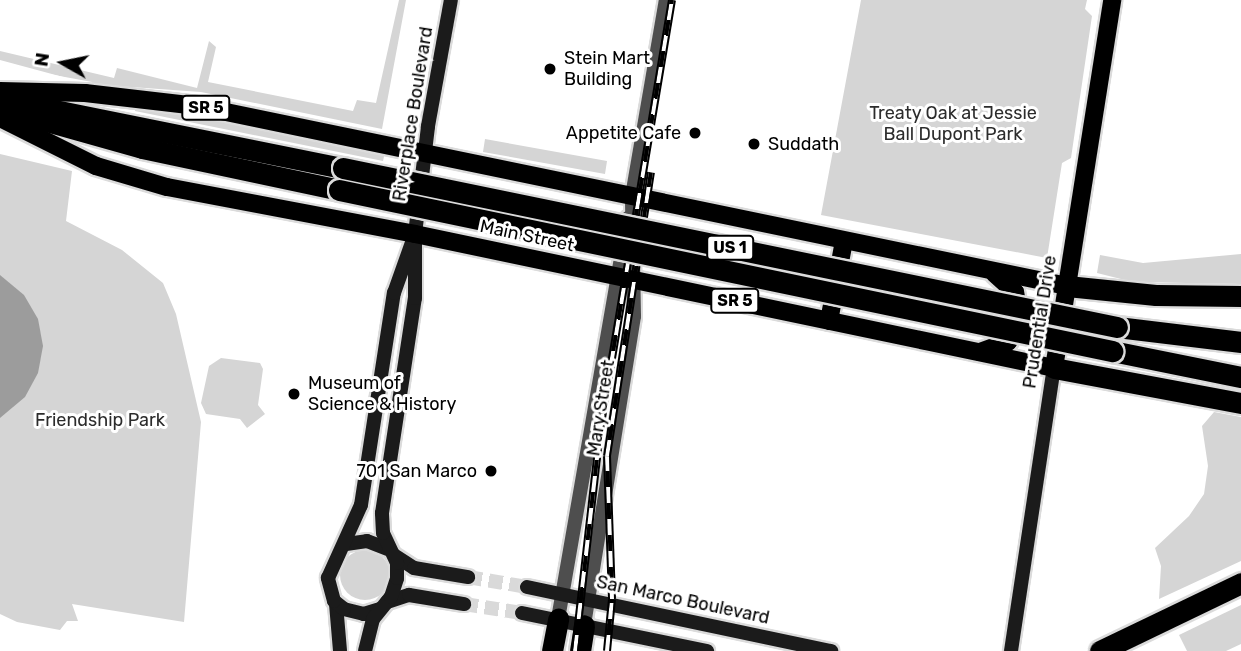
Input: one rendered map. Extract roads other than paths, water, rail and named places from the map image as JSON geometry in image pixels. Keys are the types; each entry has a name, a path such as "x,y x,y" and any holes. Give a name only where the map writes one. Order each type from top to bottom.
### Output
{"highway":[{"name":"US 1","path":"0,99 339,190 1241,377"},
{"name":"US 1","path":"0,107 94,126 343,168 1117,327 1241,342"},
{"path":"1068,286 1156,295 1241,296"},
{"path":"1054,368 1241,403"},
{"path":"1100,651 1241,583"},
{"path":"552,651 558,620"},
{"path":"580,651 584,625"}],"main road":[{"name":"Riverplace Boulevard","path":"415,234 425,154 451,0"},
{"name":"Prudential Drive","path":"1011,651 1112,0"},
{"name":"SR 5","path":"0,91 102,94 197,106 993,273 1068,286"},
{"name":"Main Street","path":"0,118 86,161 167,187 415,234 1054,368"},
{"path":"340,651 336,604 329,572 346,544 363,498 396,283 415,234"},
{"path":"365,651 397,578 382,513 415,298 415,234"},
{"path":"829,321 844,241"},
{"path":"976,352 1008,342 1020,320 1015,292 993,273"},
{"path":"346,544 367,541 391,552 414,568 468,577"},
{"name":"San Marco Boulevard","path":"527,587 590,598 831,651"},
{"path":"336,604 359,614 409,595 464,604"},
{"path":"522,613 706,651"}],"street":[{"name":"Mary Street","path":"558,620 666,0"},
{"name":"Mary Street","path":"584,625 636,281 632,196"}],"tunnel":[{"path":"468,577 527,587"},
{"path":"464,604 522,613"}],"railway":[{"path":"575,651 600,430 672,0"},
{"path":"607,651 612,599 607,456 651,172"}],"place":[{"name":"Stein Mart Building","path":"550,69"},
{"name":"Appetite Cafe","path":"695,133"},
{"name":"Suddath","path":"754,144"},
{"name":"Museum of Science & History","path":"294,394"},
{"name":"701 San Marco","path":"491,471"}],"park label":[{"name":"Treaty Oak at Jessie Ball Dupont Park","path":"953,124"},
{"name":"Friendship Park","path":"100,420"}]}
